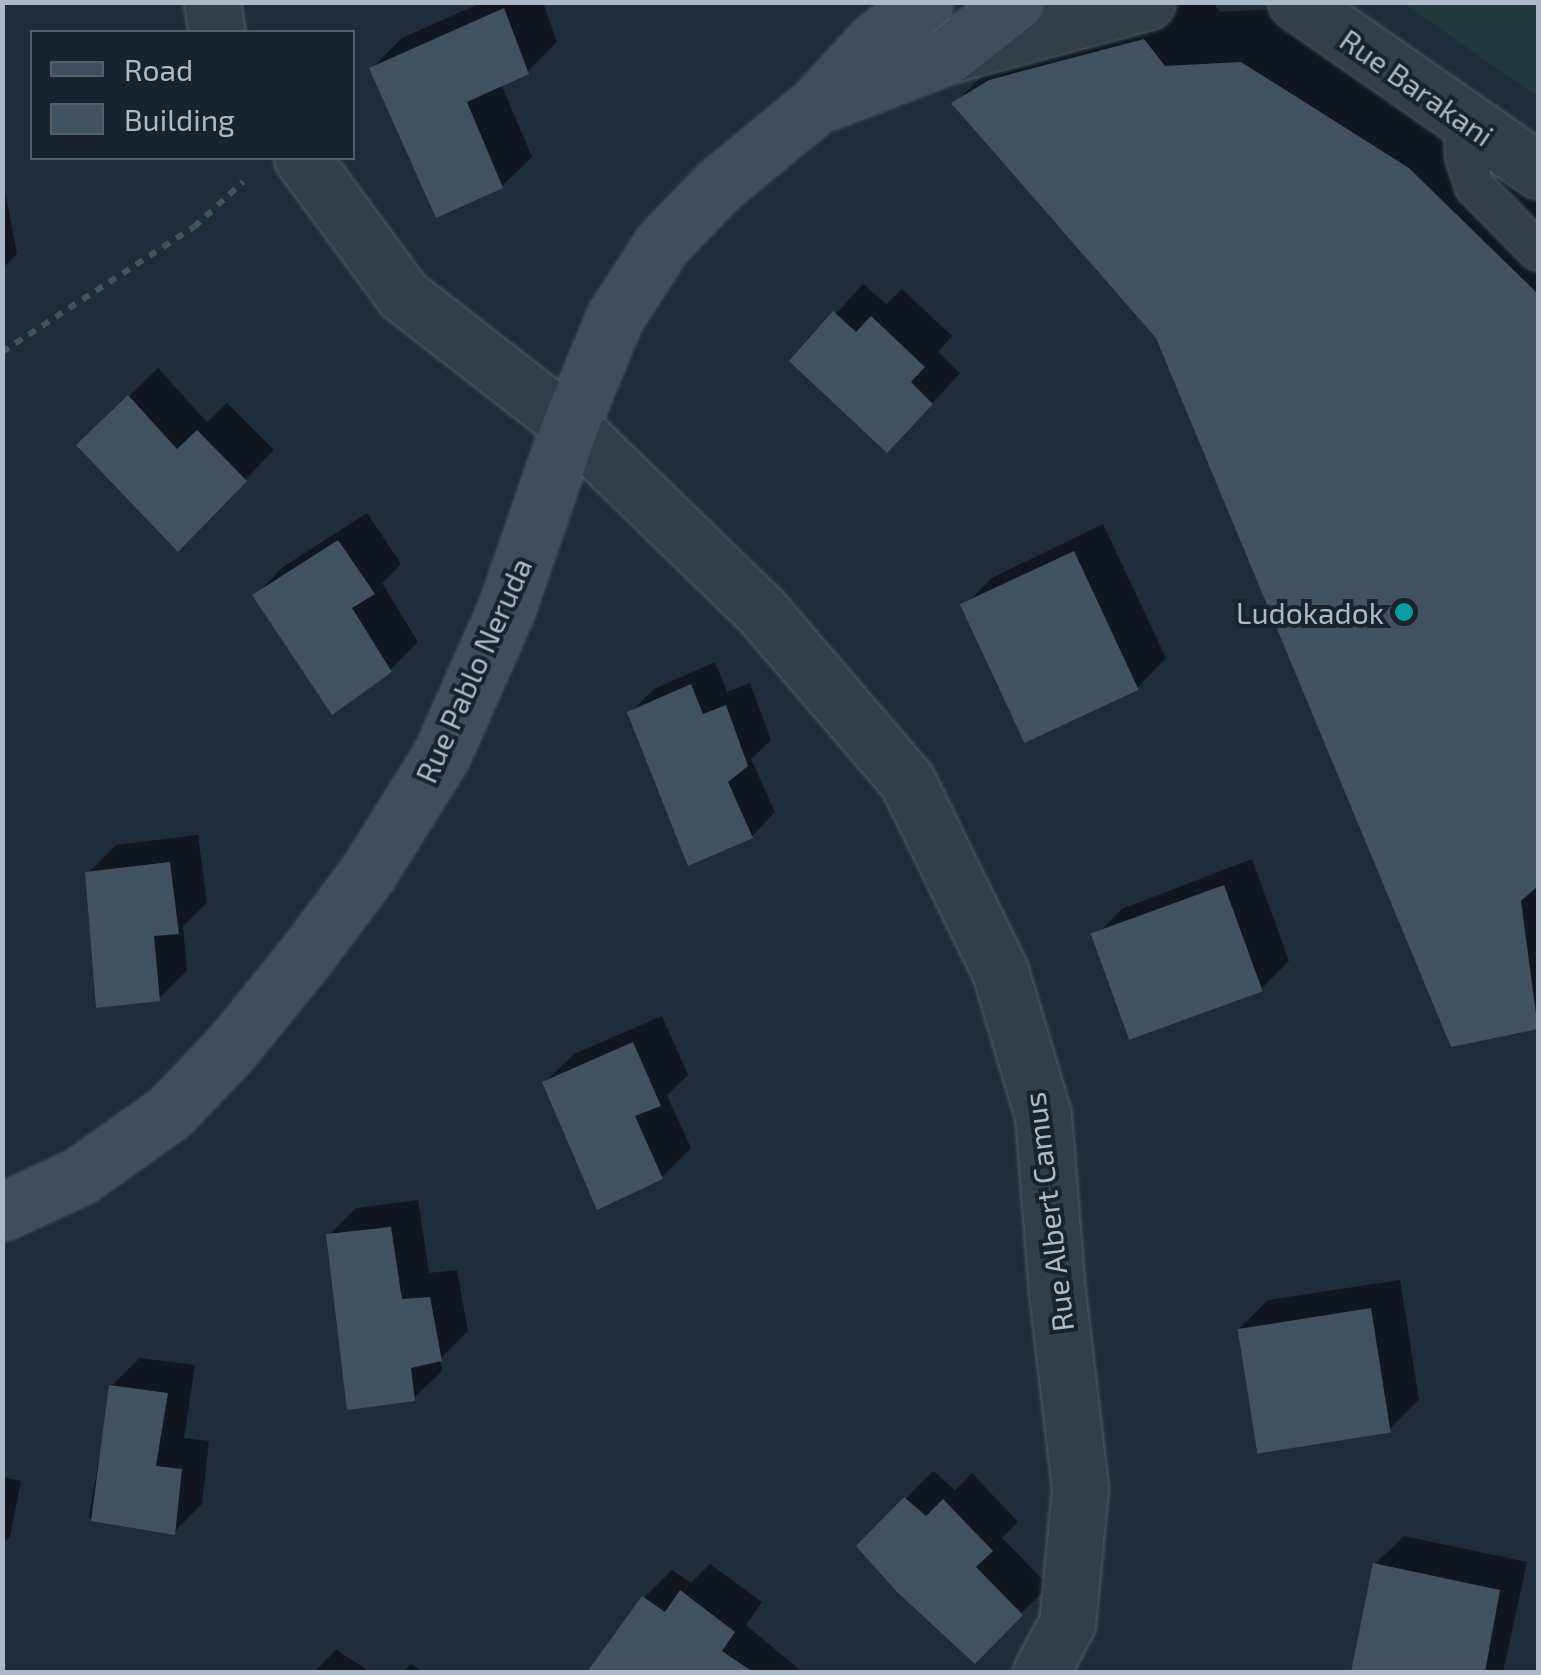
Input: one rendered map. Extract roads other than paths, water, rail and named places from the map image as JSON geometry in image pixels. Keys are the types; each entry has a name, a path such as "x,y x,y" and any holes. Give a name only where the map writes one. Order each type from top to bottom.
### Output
{"main road":[{"name":"Rue Pablo Neruda","path":"2,1212 80,1176 170,1112 231,1048 369,871 442,754 507,606 570,425 615,317 662,244 719,185 816,106 874,42 924,2"},
{"name":"Rue Pablo Neruda","path":"816,106 948,55 1016,2"}],"street":[{"path":"212,2 217,30"},
{"path":"948,55 1147,2"},
{"name":"Rue Barakani","path":"1296,2 1538,170"},
{"name":"Rue Albert Camus","path":"279,163 402,296 570,425 764,613 907,782 1000,971 1043,1115 1057,1292 1080,1488 1067,1624 1041,1672"}],"lane":[{"path":"1463,119 1465,157 1475,188 1538,250"}],"place":[{"name":"Ludokadok","path":"1404,612"}]}
